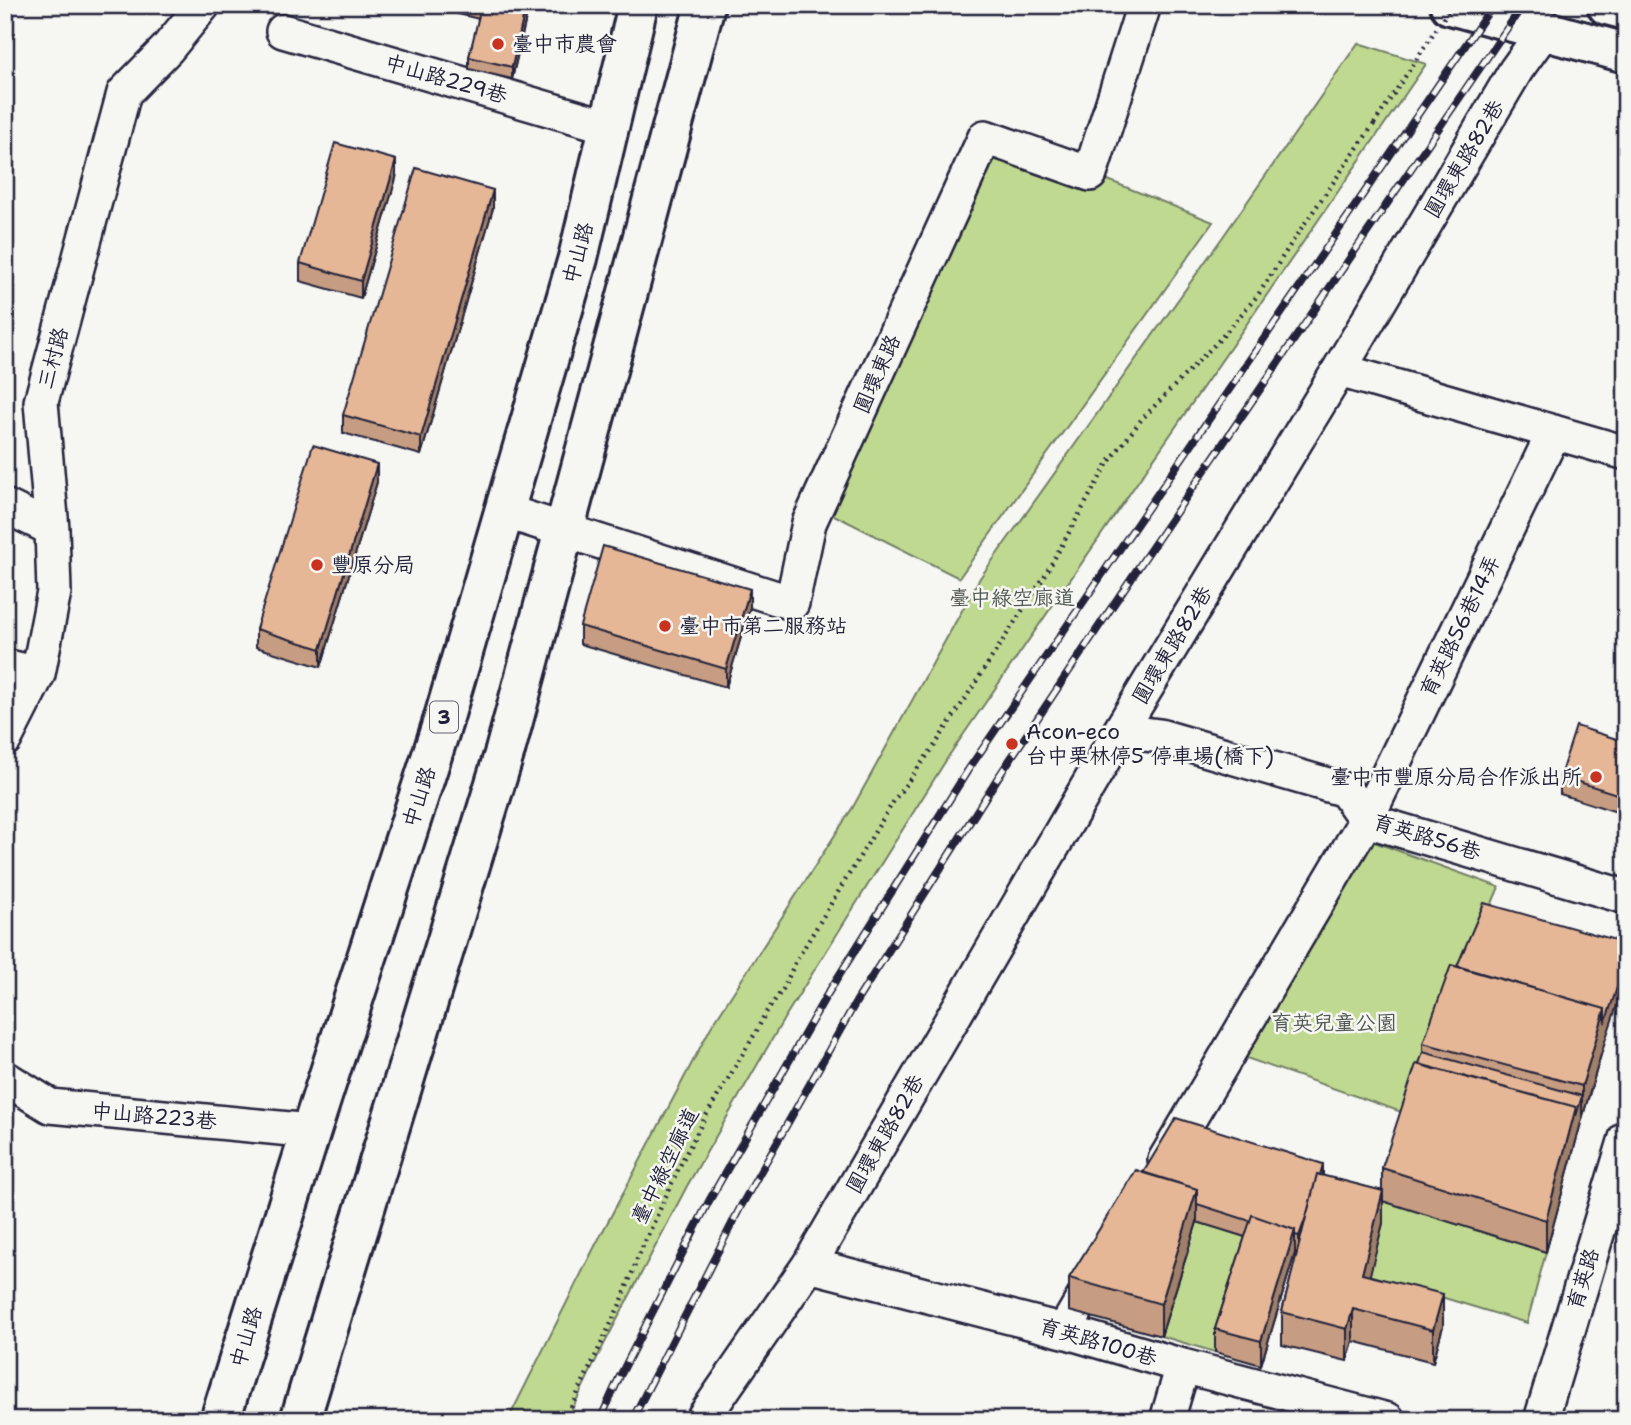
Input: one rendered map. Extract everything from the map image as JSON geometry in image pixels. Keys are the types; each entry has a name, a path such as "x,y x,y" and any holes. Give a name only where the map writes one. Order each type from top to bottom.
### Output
{"main road":[{"name":"中山路","path":"220,1420 443,721 578,258 638,5"},
{"path":"300,1420 505,751 705,5"},
{"path":"1451,5 1626,53"},
{"path":"1607,5 1626,10"}],"street":[{"name":"三村路","path":"5,739 38,674 54,592 52,529 41,402 124,93 167,49 203,5"},
{"name":"圓環東路","path":"504,512 792,603 809,523 985,137 1090,174 1143,5"},
{"name":"中山路229巷","path":"283,31 610,127"},
{"name":"圓環東路82巷","path":"702,1420 809,1265 1120,731 1516,71 1544,31"},
{"path":"1339,370 1626,453"},
{"name":"育英路56巷14弄","path":"1148,1189 1366,820 1554,432"},
{"path":"5,506 52,529"},
{"path":"5,666 38,674"},
{"name":"育英路56巷","path":"1120,731 1160,736 1345,790 1366,820 1626,897"},
{"name":"中山路223巷","path":"5,1078 50,1106 311,1131"},
{"name":"育英路","path":"1541,1420 1626,1138"},
{"path":"1064,1331 1113,1248"},
{"name":"育英路100巷","path":"809,1265 1064,1331 1183,1366 1388,1420"},
{"path":"1167,1420 1183,1366"}],"path":[{"name":"臺中綠空廊道","path":"565,1420 622,1300 638,1257 683,1159 765,1014 783,989 796,961 895,799 942,734 1044,577 1108,463 1141,420 1221,338 1258,295 1451,5"}],"green space":[{"name":"臺中綠空廊道","path":"1358,43 1426,64 950,754 785,1017 687,1186 567,1420 508,1420 594,1248 711,1027 853,807 980,578"},
{"path":"975,127 1213,222 959,578 818,507"},
{"name":"育英兒童公園","path":"1363,838 1499,887 1451,997 1410,1115 1232,1053"},
{"path":"1382,1201 1546,1252 1527,1323 1299,1254"},
{"path":"1197,1222 1252,1238 1215,1352 1161,1336"}],"building":[{"name":"臺中市農會","path":"472,5 526,5 512,67 469,57 481,7"},
{"path":"335,143 396,160 361,281 300,263"},
{"path":"416,168 493,190 421,437 343,415"},
{"name":"豐原分局","path":"313,445 377,464 321,649 256,629"},
{"name":"臺中市第二服務站","path":"603,546 750,589 726,669 580,626"},
{"name":"臺中市豐原分局合作派出所","path":"1576,726 1626,742 1626,797 1560,776"},
{"path":"1484,903 1626,943 1626,961 1605,1023 1605,1009 1457,966"},
{"path":"1451,965 1605,1009 1582,1086 1423,1043"},
{"path":"1423,1052 1582,1096 1576,1116 1576,1107 1419,1064"},
{"path":"1416,1064 1576,1107 1546,1220 1382,1168"},
{"path":"1176,1118 1323,1164 1320,1175 1317,1174 1299,1236 1295,1235 1295,1230 1252,1215 1250,1221 1197,1204 1197,1189 1143,1173"},
{"path":"1136,1170 1197,1189 1161,1304 1069,1278"},
{"path":"1317,1174 1383,1191 1362,1274 1443,1294 1433,1330 1353,1309 1347,1329 1282,1312"},
{"path":"1252,1215 1295,1230 1261,1341 1215,1329"}],"railway":[{"path":"600,1420 709,1201 825,998 968,770 1493,5"},
{"path":"632,1420 741,1206 856,1002 997,779 1144,559 1523,5"}],"place":[{"name":"臺中市農會","path":"498,44"},
{"name":"豐原分局","path":"317,565"},
{"name":"臺中市第二服務站","path":"665,626"},
{"name":"Acon-eco 台中栗林停5 停車場(橋下)","path":"1012,744"},
{"name":"臺中市豐原分局合作派出所","path":"1596,777"}]}
